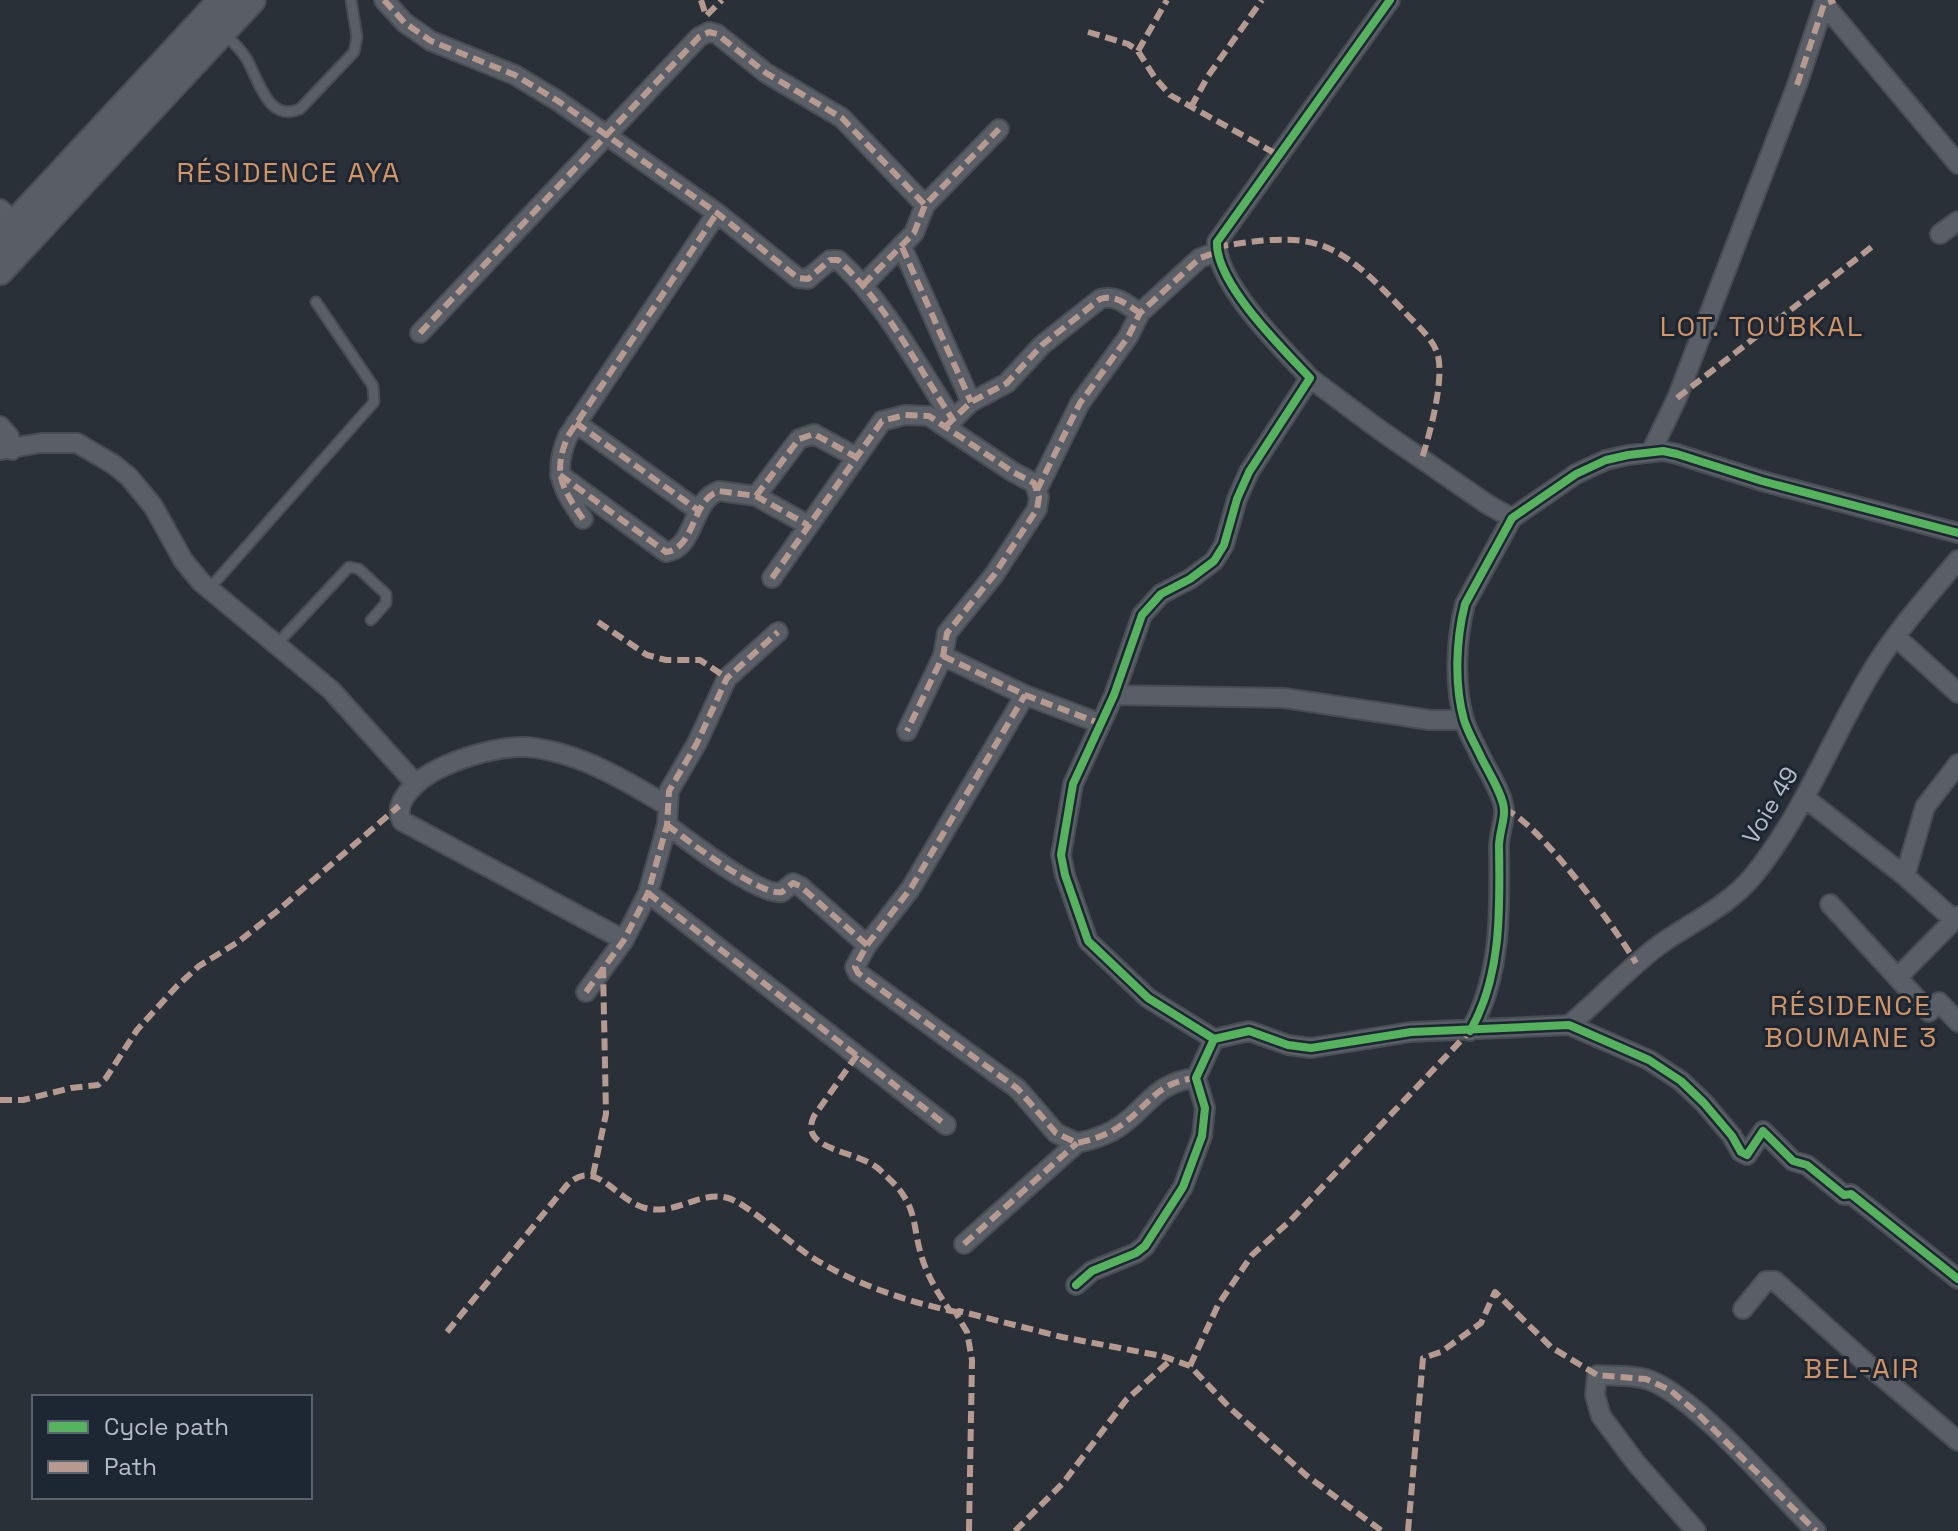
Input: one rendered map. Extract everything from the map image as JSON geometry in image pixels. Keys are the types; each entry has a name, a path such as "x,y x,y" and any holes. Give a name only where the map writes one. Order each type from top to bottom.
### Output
{"main road":[{"path":"5,224 222,0"},
{"path":"0,271 252,0"}],"street":[{"path":"384,0 405,23 431,41 515,75 558,101 717,213 798,278 811,278 827,262 836,259 863,285 950,423"},
{"path":"1390,0 1218,239 1217,252 1241,301 1310,378 1377,428 1512,518"},
{"path":"1829,2 1958,164"},
{"path":"1651,452 1677,398 1829,2"},
{"path":"420,333 699,37 713,33 766,73 842,118 925,205"},
{"path":"863,285 914,233 925,205 999,129"},
{"path":"583,519 560,483 563,448 576,423 717,213"},
{"path":"1940,234 1958,221"},
{"path":"902,247 971,402"},
{"path":"1037,490 1080,403 1128,337 1140,313 1200,258 1217,252"},
{"path":"950,423 971,402 1007,383 1042,345 1100,299 1117,299 1140,313"},
{"path":"1310,378 1249,472 1237,499 1224,545 1214,561 1190,579 1161,594 1142,615 1114,695 1073,784 1061,855 1088,941 1148,998 1214,1039 1249,1031 1288,1045 1311,1048 1411,1032 1569,1025 1649,1060 1681,1081 1732,1136 1741,1152 1747,1155 1763,1131 1793,1161 1807,1165 1844,1195 1851,1194 1958,1279"},
{"path":"772,578 882,421 905,415 929,416 950,423 1013,472 1034,483 1039,497 1037,509 994,575 947,633 943,656 907,731"},
{"path":"576,423 699,511"},
{"path":"0,426 9,436 6,450 41,443 77,443 113,464 143,492 183,560 209,589 331,690 416,784"},
{"path":"756,496 799,439 808,434 814,434 856,457"},
{"path":"1470,1031 1482,1010 1492,969 1501,905 1500,831 1504,809 1464,720 1459,684 1461,620 1470,592 1512,518 1576,474 1606,460 1651,452 1677,454 1762,481 1958,533"},
{"path":"560,475 666,552 680,546 699,511 714,492 731,491 756,496 808,525"},
{"name":"Voie 49","path":"1569,1025 1636,963 1740,891 1770,853 1805,798 1871,673 1958,560"},
{"path":"586,992 624,940 648,893 667,825 669,791 697,743 727,678 778,632"},
{"path":"1896,637 1958,693"},
{"path":"943,656 1025,695 1099,723"},
{"path":"1114,695 1212,694 1284,698 1420,719 1464,720"},
{"path":"1025,695 911,888 867,945 855,967 858,973 1018,1089 1056,1133 1077,1143"},
{"path":"624,940 402,821 399,806 416,784 440,768 480,754 525,747 590,764 668,806"},
{"path":"1905,876 1925,807 1958,764"},
{"path":"1805,798 1956,918 1898,977"},
{"path":"667,825 709,856 769,892 780,893 790,883 796,884 867,945"},
{"path":"648,893 946,1125"},
{"path":"1830,904 1929,1012 1939,1002 1958,1022"},
{"path":"1076,1285 1092,1271 1136,1253 1145,1246 1183,1187 1202,1136 1205,1108 1196,1078 1214,1039"},
{"path":"964,1244 1077,1143 1124,1123 1154,1094 1167,1086 1180,1079 1196,1078"},
{"path":"1743,1309 1766,1281 1775,1281 1958,1441"},
{"path":"1696,1531 1636,1463 1601,1416 1595,1395 1597,1375 1646,1379 1670,1390 1816,1531"}],"lane":[{"path":"221,31 247,59 269,103 280,111 293,111 300,109 354,52 357,37 351,0"},
{"path":"209,589 374,402 373,386 316,302"},
{"path":"277,644 349,567 359,569 386,594 386,603 371,620"}],"marked path":[{"path":"384,0 405,23 431,41 515,75 558,101 717,213 798,278 808,279 830,260 838,260 886,315 953,420"},
{"path":"701,0 706,16 722,0"},
{"path":"1138,51 1167,0"},
{"path":"1191,107 1208,76 1262,0"},
{"path":"1797,85 1824,4 1835,0"},
{"path":"420,333 699,37 709,32 717,34 766,73 842,118 925,205"},
{"path":"1088,32 1128,44 1138,51 1170,95 1280,156"},
{"path":"863,285 914,233 925,205 999,129"},
{"path":"583,519 565,489 560,470 568,436 717,213"},
{"path":"1216,247 1276,240 1320,245 1339,253 1378,284 1428,337 1438,356 1438,393 1422,458"},
{"path":"1677,398 1873,246"},
{"path":"902,247 971,402"},
{"path":"1037,490 1080,403 1128,337 1140,313 1200,258 1217,252"},
{"path":"946,426 971,402 1007,383 1042,345 1100,299 1116,299 1140,313"},
{"path":"772,578 882,421 905,415 929,416 1034,483 1039,497 1037,509 994,575 947,633 943,656 907,731"},
{"path":"576,423 699,511"},
{"path":"756,496 799,439 814,434 856,457"},
{"path":"560,475 666,552 676,549 683,542 703,504 719,491 756,496 808,525"},
{"path":"598,622 647,655 666,660 700,660 727,678"},
{"path":"586,992 624,940 648,893 667,825 669,791 697,743 727,678 778,632"},
{"path":"943,656 1025,695 1099,723"},
{"path":"867,945 911,888 1025,695"},
{"path":"0,1100 23,1100 98,1085 106,1078 137,1030 177,986 199,966 238,942 276,912 399,806"},
{"path":"1504,809 1519,818 1556,854 1595,903 1636,963"},
{"path":"667,825 758,886 782,892 793,883 800,886 867,945 855,967 858,973 1018,1089 1056,1133 1077,1143 1101,1136 1123,1124 1163,1089 1196,1078"},
{"path":"648,893 946,1125"},
{"path":"593,1175 606,1114 603,967"},
{"path":"1190,1366 1218,1305 1252,1255 1290,1221 1470,1031"},
{"path":"857,1055 814,1116 811,1128 822,1143 870,1163 900,1190 911,1210 925,1267 950,1311"},
{"path":"964,1244 1077,1143"},
{"path":"447,1332 567,1185 587,1176 605,1183 634,1203 656,1210 708,1197 728,1198 747,1208 813,1258 846,1276 901,1297 956,1312"},
{"path":"1408,1531 1423,1358 1441,1352 1481,1323 1495,1292 1551,1347 1597,1375 1646,1379 1670,1390 1816,1531"},
{"path":"969,1531 972,1360 967,1332 957,1315 959,1311 1062,1337 1162,1356 1190,1366 1230,1408 1307,1476 1382,1531"},
{"path":"1015,1531 1063,1483 1126,1400 1172,1359"}],"cycle path":[{"path":"1214,1039 1148,998 1088,941 1061,855 1073,784 1114,695 1142,615 1161,594 1190,579 1214,561 1224,545 1237,499 1249,472 1310,378 1238,295 1219,258 1217,242 1390,0"},
{"path":"1470,1031 1494,965 1499,917 1499,841 1504,810 1499,791 1464,720 1459,692 1458,647 1465,604 1512,518 1576,474 1606,460 1663,451 1958,533"},
{"path":"1076,1285 1092,1271 1136,1253 1145,1246 1183,1187 1202,1136 1205,1108 1196,1078 1214,1039 1249,1031 1288,1045 1311,1048 1411,1032 1569,1025 1649,1060 1681,1081 1732,1136 1741,1152 1747,1155 1763,1131 1793,1161 1807,1165 1844,1195 1851,1194 1958,1279"}],"district":[{"name":"RÉSIDENCE AYA","path":"289,172"},
{"name":"LOT. TOUBKAL","path":"1762,326"},
{"name":"RÉSIDENCE BOUMANE 3","path":"1851,1021"},
{"name":"BEL-AIR","path":"1862,1368"}]}
